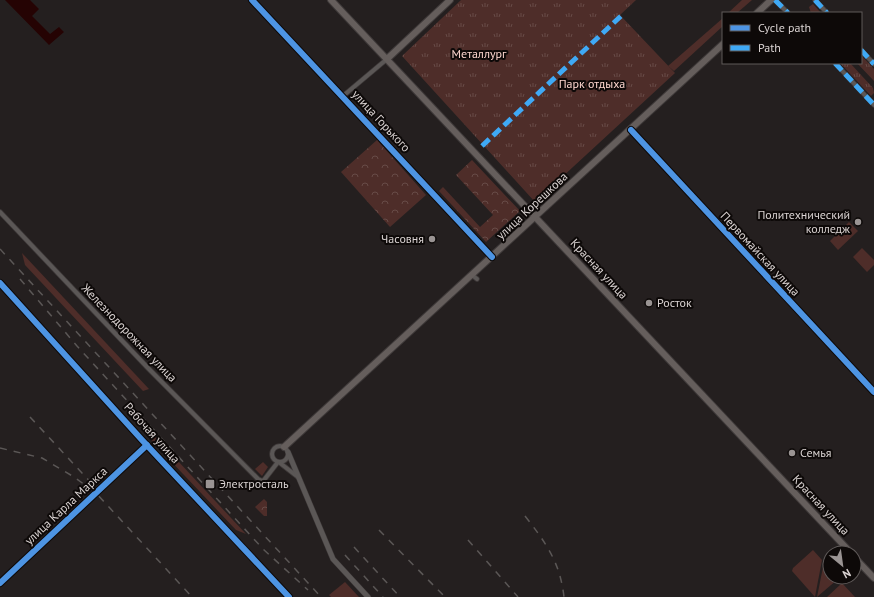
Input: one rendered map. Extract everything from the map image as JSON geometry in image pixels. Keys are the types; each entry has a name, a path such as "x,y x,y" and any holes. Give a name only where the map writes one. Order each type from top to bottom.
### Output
{"main road":[{"name":"Красная улица","path":"331,0 843,545"},
{"path":"387,59 450,0"},
{"path":"758,12 771,0"},
{"name":"улица Корешкова","path":"286,449 474,277 492,257 722,45"},
{"path":"862,565 874,578"}],"street":[{"name":"улица Горького","path":"252,0 492,257"},
{"path":"775,0 787,12"},
{"path":"815,0 826,12"},
{"path":"862,51 874,64"},
{"path":"343,96 387,59"},
{"path":"836,64 874,105"},
{"name":"Первомайская улица","path":"631,130 874,392"},
{"name":"Железнодорожная улица","path":"0,212 147,367 246,467 262,481 279,462"},
{"name":"Рабочая улица","path":"0,283 147,445 289,597"},
{"name":"улица Карла Маркса","path":"0,583 147,445"},
{"path":"301,480 272,458 272,451 277,446 286,449 301,480 333,559 368,597"},
{"path":"279,462 286,460 286,449"}],"green space":[{"path":"461,0 636,0 620,15 675,73 535,202 402,56"},
{"path":"742,0 752,0 738,12 729,12"},
{"path":"813,4 820,12 811,12 809,7"},
{"path":"722,19 722,27 674,71 668,66"},
{"path":"862,56 874,69 874,81 858,64 862,64"},
{"path":"841,64 851,64 873,88 874,93 871,96"},
{"path":"377,140 426,195 390,227 341,172"},
{"path":"472,160 520,211 486,242 439,191 443,187 480,227 493,215 456,175"},
{"path":"849,222 858,231 838,250 830,241"},
{"path":"862,248 874,260 874,265 867,272 853,257"},
{"path":"22,253 149,389 143,391 25,265"},
{"path":"150,431 246,534 236,530 149,438"},
{"path":"263,462 268,467 262,476 255,469"},
{"path":"264,499 267,502 267,516 264,516 255,507"},
{"path":"813,550 822,560 815,597 792,571 793,568"},
{"path":"822,572 822,585 831,585 817,597"},
{"path":"345,582 359,597 331,597 329,595"},
{"path":"840,585 844,585 855,597 827,597"}],"shaded area":[{"path":"5,0 30,0 39,9 32,16 50,34 59,27 64,32 49,45"}],"railway":[{"path":"0,249 321,597"},
{"path":"20,279 77,346 263,549 308,590"},
{"path":"30,417 96,488"},
{"path":"0,448 42,458 74,477 96,493 192,597"},
{"path":"525,516 546,544 551,554 559,573 564,597"},
{"path":"379,530 445,597"},
{"path":"468,540 518,597"},
{"path":"354,547 400,597"},
{"path":"345,555 383,597"}],"marked path":[{"path":"775,0 787,12"},
{"path":"815,0 826,12"},
{"path":"482,146 621,16"},
{"path":"862,51 874,64"},
{"path":"836,64 874,105"}],"cycle path":[{"path":"252,0 492,257"},
{"path":"631,130 874,392"},
{"path":"0,283 142,440 289,597"},
{"path":"0,583 147,445"}],"place":[{"name":"Политехнический колледж","path":"858,222"},
{"name":"Часовня","path":"432,239"},
{"name":"Росток","path":"649,303"},
{"name":"Семья","path":"792,453"},
{"name":"Электросталь","path":"210,484"}],"park label":[{"name":"Металлург","path":"479,54"},
{"name":"Парк отдыха","path":"592,84"}]}
